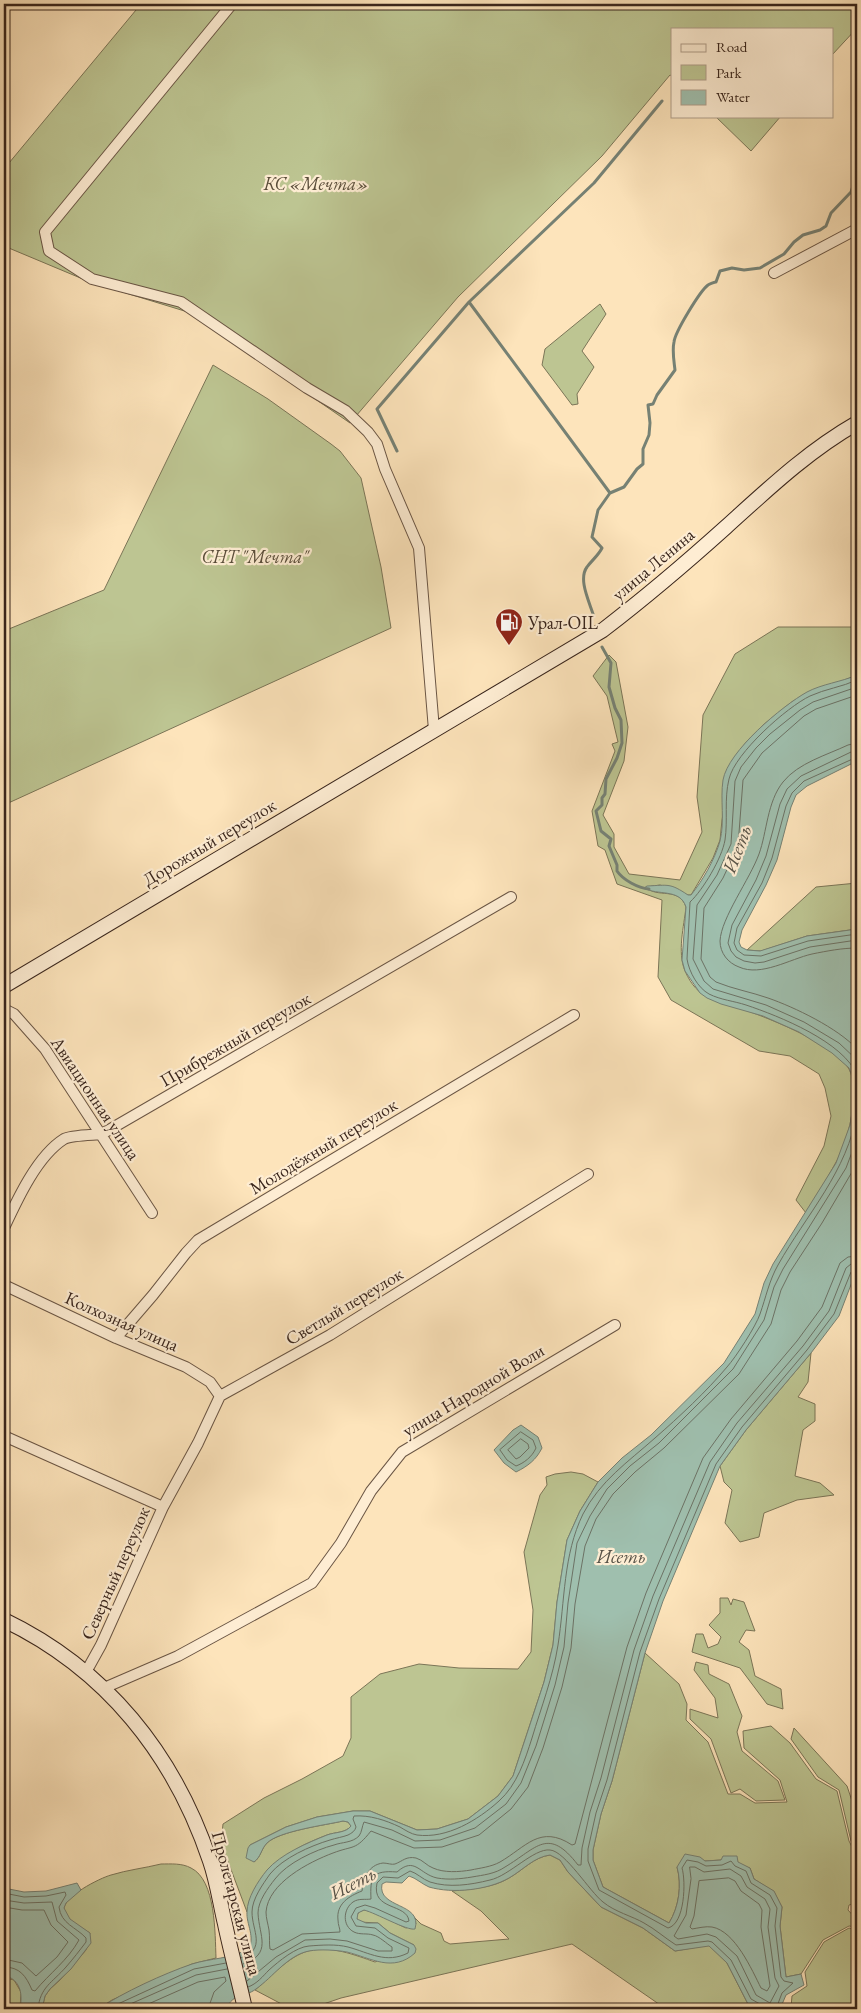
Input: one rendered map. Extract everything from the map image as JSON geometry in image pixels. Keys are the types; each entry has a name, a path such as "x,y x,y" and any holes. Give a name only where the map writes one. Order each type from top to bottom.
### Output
{"main road":[{"name":"улица Ленина","path":"434,730 603,630 665,581 795,465 834,436 857,423"},
{"name":"Дорожный переулок","path":"4,986 434,730"},
{"name":"Пролетарская улица","path":"4,1620 27,1631 86,1672 130,1716 157,1750 176,1781 196,1822 211,1864 244,2004"}],"street":[{"path":"232,4 44,232 49,251 92,279 181,302 307,388 346,411 368,432 377,444 395,495 419,548 434,730"},
{"path":"774,273 857,229"},
{"name":"Прибрежный переулок","path":"4,1228 28,1180 45,1157 65,1138 102,1134 511,897"},
{"name":"Авиационная улица","path":"4,1009 14,1014 45,1049 152,1213"},
{"name":"Молодёжный переулок","path":"116,1338 198,1240 574,1015"},
{"name":"Светлый переулок","path":"220,1396 330,1335 588,1174"},
{"name":"Колхозная улица","path":"4,1285 116,1338 186,1368 210,1382 220,1396"},
{"name":"улица Народной Воли","path":"104,1688 178,1656 312,1583 341,1543 371,1491 402,1452 616,1325"},
{"path":"163,1507 198,1443 220,1396"},
{"name":"Северный переулок","path":"4,1436 163,1507 101,1645 86,1672"}],"green space":[{"name":"КС «Мечта»","path":"141,4 857,4 857,28 834,53 834,28 671,28 671,76 602,156 458,297 350,423 191,313 90,282 4,246 4,169"},
{"path":"717,118 779,118 751,151"},
{"path":"600,304 606,314 582,351 594,367 577,394 578,404 572,405 542,365 545,349"},
{"name":"СНТ \"Мечта\"","path":"213,365 268,399 331,444 340,451 361,478 381,567 391,628 4,805 4,631 104,590"},
{"path":"778,627 857,627 857,675 793,701 763,725 747,741 732,761 720,840 713,858 691,895 660,885 646,887 656,892 678,897 686,907 682,956 685,971 696,988 718,1002 756,1014 802,1034 831,1051 849,1069 854,1091 848,1131 840,1155 806,1213 796,1200 824,1146 831,1116 825,1088 819,1074 790,1056 759,1051 671,1000 658,977 662,900 617,884 605,850 598,846 592,811 615,751 612,744 618,742 607,696 593,676 609,655 616,662 628,727 624,761 603,815 614,834 614,847 629,874 680,880 702,832 697,797 703,715 735,654"},
{"path":"857,883 857,929 807,936 761,951 747,950 816,887"},
{"path":"811,1353 808,1382 798,1397 815,1404 815,1421 803,1430 795,1476 820,1483 834,1495 797,1500 764,1513 759,1537 740,1542 725,1523 732,1490 724,1482 720,1466 746,1430"},
{"path":"571,1472 583,1474 598,1482 580,1511 567,1540 557,1602 553,1645 544,1682 513,1776 498,1796 468,1819 437,1829 417,1830 370,1811 353,1811 317,1817 286,1827 250,1845 254,1862 267,1843 282,1835 343,1821 348,1822 351,1826 346,1830 327,1835 299,1847 276,1863 258,1884 247,1912 221,1843 223,1824 264,1798 343,1756 351,1738 351,1697 380,1674 419,1664 459,1668 518,1669 531,1652 533,1610 524,1552 540,1495 547,1485 546,1477"},
{"path":"720,1598 728,1598 731,1605 733,1599 744,1602 755,1631 746,1630 739,1642 749,1650 755,1676 781,1689 783,1709 767,1704 740,1668 692,1652 696,1634 703,1634 708,1648 718,1644 721,1637 709,1625 720,1613"},
{"path":"645,1653 679,1684 687,1704 686,1720 708,1742 728,1794 740,1794 755,1803 787,1802 780,1780 744,1748 743,1731 771,1726 790,1743 816,1779 837,1791 849,1841 857,1857 857,1903 849,1905 848,1910 857,1920 857,1927 849,1926 823,1940 801,1974 786,1977 780,1926 782,1907 774,1892 754,1879 750,1868 721,1860 705,1861 677,1867 679,1874 679,1896 669,1923 603,1887 593,1860 593,1850"},
{"path":"696,1662 708,1665 709,1674 729,1684 742,1716 737,1732 742,1751 778,1781 785,1800 756,1801 740,1789 731,1793 711,1739 690,1719 690,1709 718,1718 715,1698 694,1670"},
{"path":"794,1728 847,1786 853,1804 857,1807 857,1852 851,1841 839,1790 818,1777 791,1739"},
{"path":"550,1855 560,1860 568,1872 601,1907 643,1928 675,1951 709,1945 727,1963 748,2004 760,2009 666,2009 572,1944 341,1998 309,2009 291,2009 255,1990 287,1962 308,1951 316,1949 334,1950 375,1962 414,1945 390,1933 378,1923 359,1922 356,1917 359,1912 364,1910 373,1912 406,1928 416,1924 414,1917 421,1924 441,1933 444,1941 450,1944 509,1939 481,1911 452,1891 482,1888 496,1884 509,1878 534,1861"},
{"path":"161,1864 188,1866 199,1874 205,1884 210,1895 212,1908 216,1958 192,1964 112,2000 98,2009 42,2009 45,1996 50,1989 86,1950 90,1933 75,1924 65,1914 65,1905 69,1899 91,1884 106,1877"},
{"path":"849,1928 857,1930 857,2009 803,2009 804,2005 791,2007 792,1996 807,1986 805,1972 824,1942"},
{"path":"4,1979 14,1980 21,1992 20,2009 4,2009"}],"water":[{"name":"Исеть","path":"857,675 857,761 807,786 796,795 777,860 742,930 739,942 741,947 747,950 760,951 807,936 857,929 857,1269 839,1316 811,1353 746,1430 720,1466 663,1601 645,1653 593,1850 593,1860 603,1887 669,1923 679,1896 679,1874 677,1867 685,1854 700,1857 705,1861 721,1860 723,1856 737,1856 738,1862 750,1868 754,1879 774,1891 782,1907 780,1926 786,1977 801,1974 804,1985 786,1995 780,2009 760,2009 748,2004 727,1963 709,1946 675,1951 643,1928 601,1907 568,1872 560,1860 550,1855 534,1861 501,1882 470,1890 449,1890 429,1887 409,1876 402,1883 386,1882 382,1884 382,1892 386,1898 413,1914 416,1920 415,1929 405,1927 364,1910 358,1913 357,1919 366,1923 378,1923 390,1933 414,1945 415,1953 407,1959 390,1963 343,1951 309,1951 301,1953 287,1962 252,1992 232,2000 226,2009 98,2009 132,1990 169,1973 199,1962 235,1955 248,1949 251,1936 247,1907 254,1890 267,1870 279,1859 295,1850 327,1835 346,1830 351,1826 348,1822 343,1821 282,1835 267,1843 254,1862 246,1858 250,1845 286,1827 317,1817 353,1811 370,1811 417,1830 437,1829 468,1819 498,1796 513,1776 544,1682 553,1645 557,1602 567,1540 580,1511 598,1482 622,1458 651,1435 724,1363 755,1314 764,1283 773,1264 836,1163 850,1125 853,1105 853,1078 849,1068 832,1053 799,1032 763,1016 721,1004 700,993 685,971 682,960 686,907 683,901 674,895 644,888 647,886 669,886 691,895 708,869 720,841 723,780 727,768 735,756 758,730 796,699 813,689"},
{"path":"521,1425 538,1437 542,1448 531,1462 516,1472 504,1463 494,1450 513,1430"},
{"path":"77,1883 81,1890 66,1903 64,1908 70,1919 90,1933 91,1943 71,1969 50,1989 45,1996 42,2009 20,2009 21,1996 17,1984 11,1978 4,1979 4,1888 24,1892 46,1891"}],"waterway":[{"path":"469,302 594,183 662,101"},
{"path":"857,136 853,149 857,161"},
{"path":"593,614 585,590 584,578 587,567 602,548 592,537 598,510 610,493 624,487 643,464 643,449 649,435 648,405 653,404 657,395 675,370 673,352 675,337 688,312 704,289 716,282 720,271 732,268 744,270 760,268 784,254 803,235 820,230 826,226 831,213 851,192 857,174"},
{"path":"397,451 377,409 469,302 610,493"},
{"path":"602,647 611,663 609,687 615,708 621,720 622,743 617,758 606,779 602,805 596,811 601,831 611,839 609,846 617,865 617,871 631,883 649,889"}],"place":[{"name":"Урал-OIL","path":"509,646"}]}
